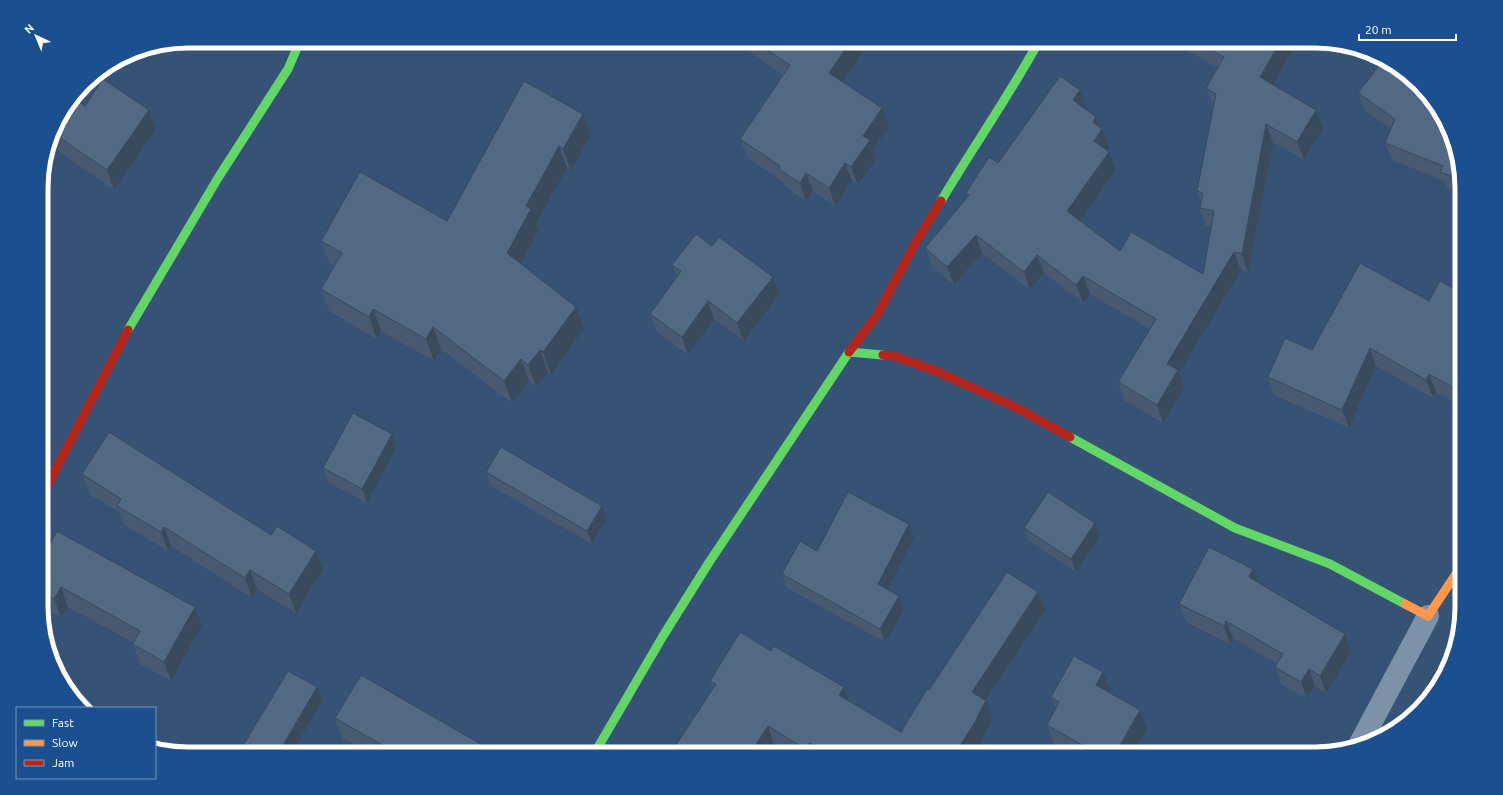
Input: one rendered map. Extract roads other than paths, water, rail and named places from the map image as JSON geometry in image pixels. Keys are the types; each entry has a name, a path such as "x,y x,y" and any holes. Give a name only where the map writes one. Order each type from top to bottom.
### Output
{"street":[{"path":"48,484 120,344 218,178 288,69 297,48"},
{"path":"598,747 663,637 716,552 784,447 849,352 877,315 917,240 969,154 1021,74 1035,48"},
{"path":"849,352 894,356 936,371 1017,408 1235,528 1330,564 1428,616"},
{"path":"1362,739 1428,616 1455,576"}]}
